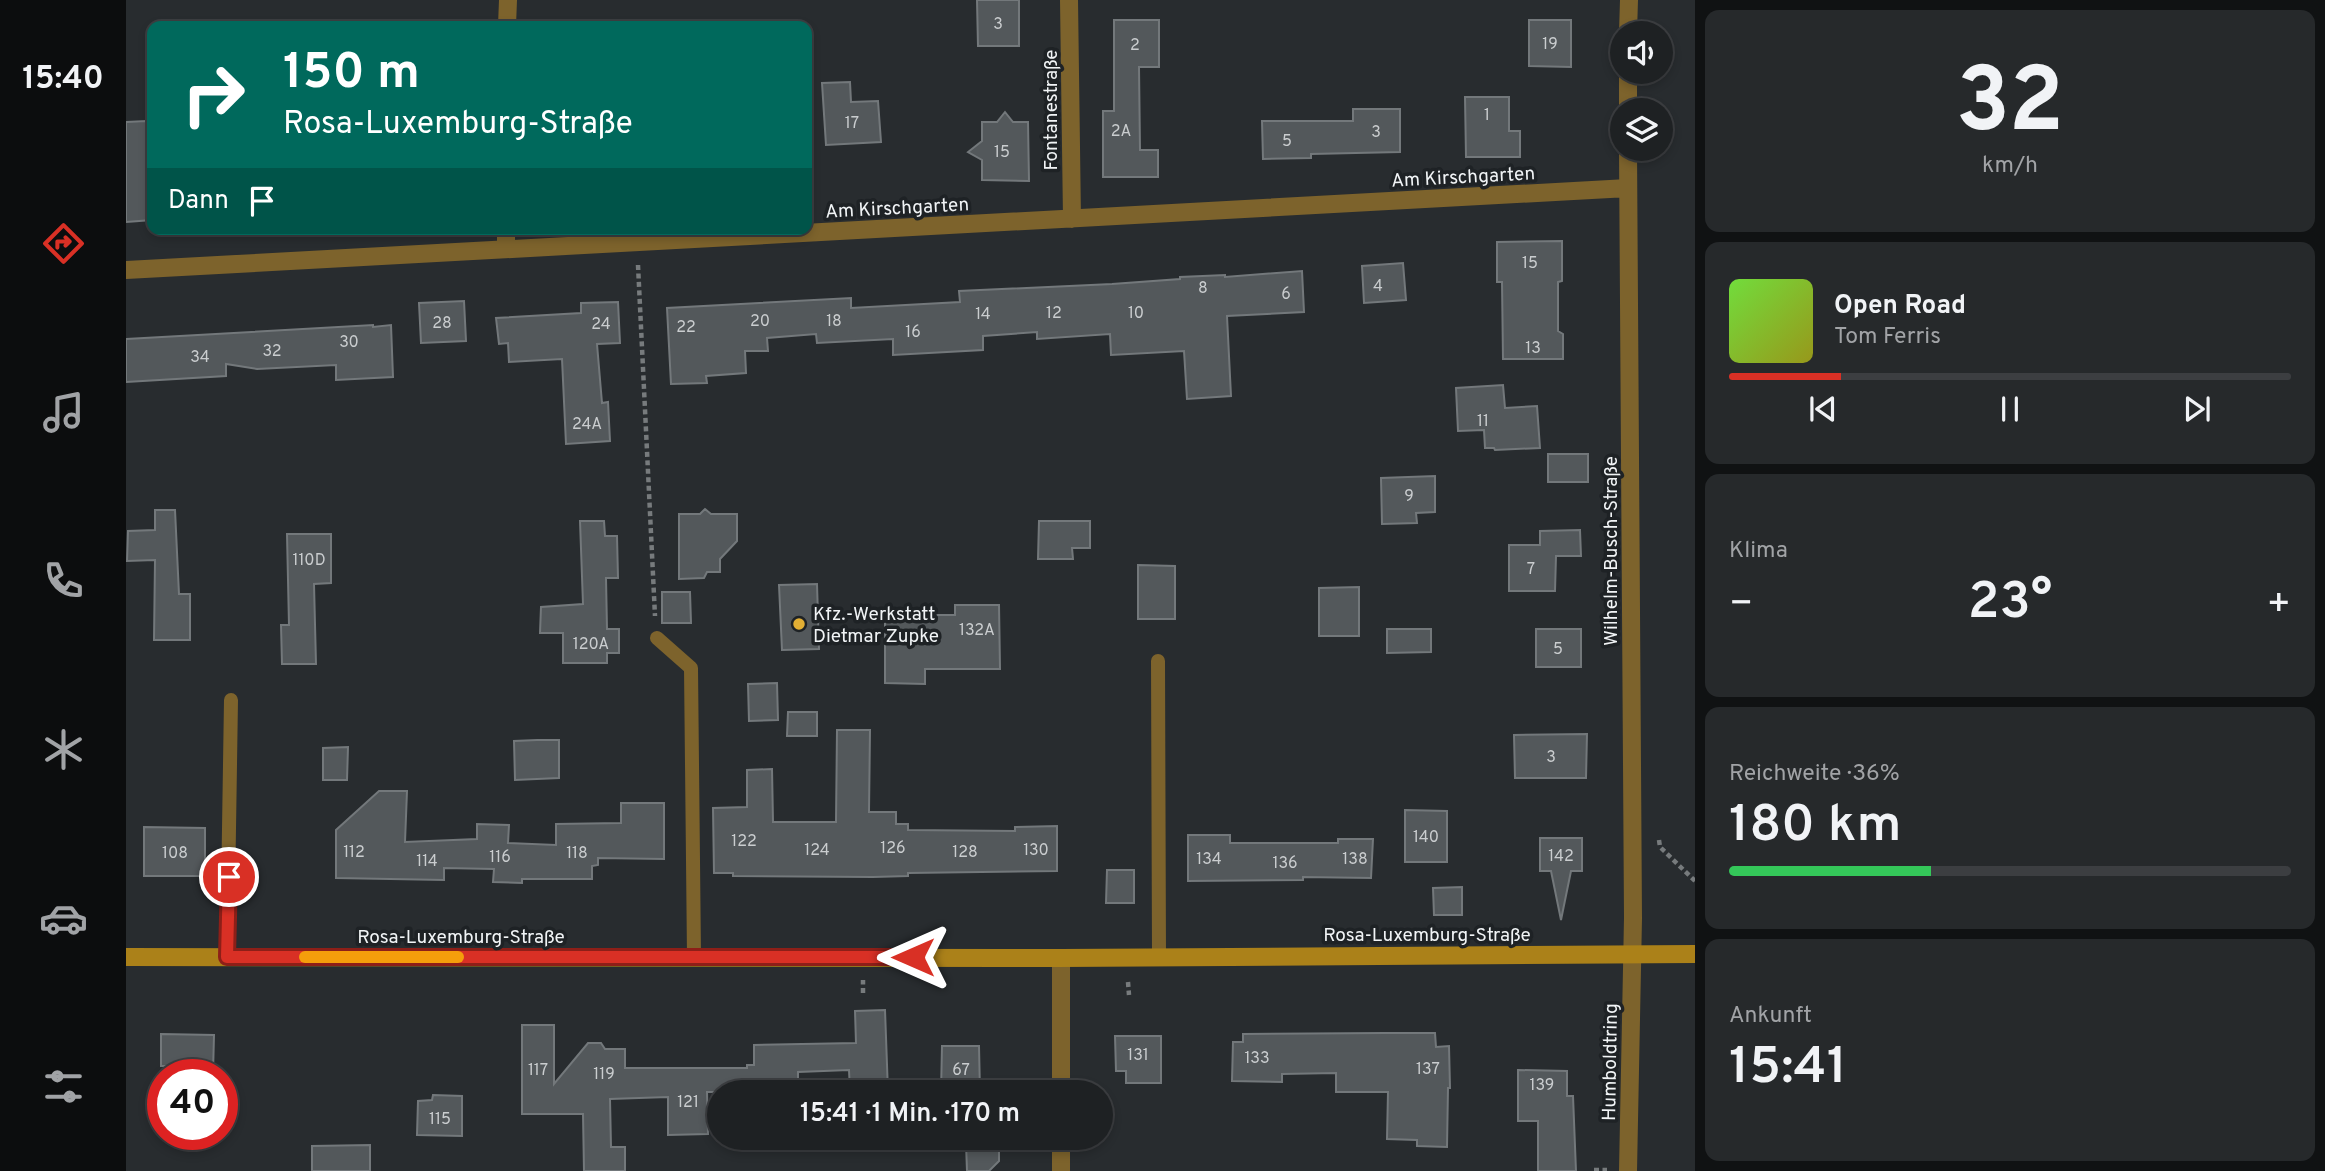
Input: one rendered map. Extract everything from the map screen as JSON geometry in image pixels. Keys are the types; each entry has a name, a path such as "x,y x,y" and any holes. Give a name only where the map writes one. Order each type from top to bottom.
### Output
{"street":[{"path":"507,21 508,0"},
{"name":"Fontanestraße","path":"1069,0 1072,219"},
{"path":"1628,21 1629,0"},
{"name":"Wilhelm-Busch-Straße","path":"1628,161 1633,918 1631,954"},
{"name":"Am Kirschgarten","path":"812,233 1628,188"},
{"path":"506,235 506,249"},
{"name":"Am Kirschgarten","path":"126,270 769,235"},
{"name":"Humboldtring","path":"1628,1171 1631,954"},
{"name":"Rosa-Luxemburg-Straße","path":"126,957 1061,958 1695,954"},
{"path":"1061,958 1061,1080"},
{"path":"1061,1150 1061,1171"}],"lane":[{"path":"657,638 691,668 694,956"},
{"path":"1158,661 1159,957"},
{"path":"227,957 231,701"}],"path":[{"path":"636,242 657,638"},
{"path":"1657,835 1660,846 1695,881"}],"building":[{"path":"977,0 1019,0 1019,46 978,46"},
{"path":"1114,20 1159,20 1159,67 1139,67 1140,150 1158,150 1158,177 1103,177 1103,111 1114,111"},
{"path":"1529,20 1571,20 1571,67 1529,66"},
{"path":"850,82 851,102 878,101 881,142 826,145 822,83"},
{"path":"1465,97 1509,97 1509,131 1520,131 1520,157 1466,157"},
{"path":"1353,109 1400,109 1400,152 1311,154 1311,158 1263,159 1262,121 1353,121"},
{"path":"1005,112 1013,122 1028,122 1029,181 982,180 982,160 968,152 982,141 982,122 997,122"},
{"path":"146,121 147,220 126,222 126,122"},
{"path":"1562,241 1562,281 1558,282 1558,331 1563,334 1563,359 1503,359 1502,282 1497,282 1497,242"},
{"path":"1403,263 1406,300 1364,303 1362,266"},
{"path":"1302,271 1304,312 1227,316 1231,396 1187,399 1184,351 1111,355 1110,334 1037,339 1037,332 983,336 983,350 893,355 893,339 817,343 816,334 767,338 768,351 745,351 746,373 706,376 707,383 671,384 667,308 851,298 851,308 960,302 959,291"},
{"path":"464,301 466,341 421,343 419,303"},
{"path":"618,302 620,343 597,344 602,403 608,402 610,441 566,444 562,359 509,362 508,343 499,344 496,318 581,313 581,303"},
{"path":"391,325 393,377 336,380 336,365 257,369 226,364 226,376 126,382 126,339"},
{"path":"1503,385 1505,408 1537,406 1540,448 1485,448 1484,430 1458,431 1456,388"},
{"path":"1548,454 1588,454 1588,482 1548,482"},
{"path":"1435,476 1435,512 1416,513 1417,523 1382,524 1381,478"},
{"path":"705,509 711,514 737,514 737,541 720,559 720,572 707,572 704,578 679,579 679,514 700,514"},
{"path":"155,510 175,510 179,594 190,594 190,640 154,640 155,560 127,561 128,531 155,530"},
{"path":"580,521 604,521 605,536 617,536 618,578 606,578 607,629 619,629 619,653 607,653 607,663 563,663 563,633 540,633 541,607 583,604"},
{"path":"1039,521 1090,521 1090,548 1072,548 1073,559 1038,559"},
{"path":"1580,530 1581,556 1556,556 1555,591 1509,591 1509,545 1540,545 1540,531"},
{"path":"287,534 331,534 331,583 314,584 316,664 282,664 281,625 289,625"},
{"path":"1138,565 1175,566 1175,619 1138,619"},
{"name":"Kfz.-Werkstatt Dietmar Zupke","path":"817,584 819,649 782,650 779,585"},
{"path":"1359,587 1359,636 1319,636 1319,588"},
{"path":"662,592 690,592 691,623 662,623"},
{"path":"955,605 999,605 1000,669 925,669 925,684 885,683 885,615 955,615"},
{"path":"1387,629 1431,629 1431,652 1387,653"},
{"path":"1536,629 1581,629 1581,667 1536,667"},
{"path":"777,683 778,720 749,721 748,684"},
{"path":"788,712 817,712 817,736 787,736"},
{"path":"837,730 870,730 869,812 896,812 896,824 908,824 908,830 1015,831 1015,827 1057,826 1057,871 908,873 908,876 873,877 733,876 733,873 714,873 713,808 747,807 747,770 772,769 773,822 836,822"},
{"path":"1587,734 1586,778 1515,778 1514,735"},
{"path":"559,740 559,778 515,780 514,741"},
{"path":"348,747 347,780 323,780 323,748"},
{"path":"379,791 407,791 405,842 477,839 477,824 509,825 508,843 556,845 556,824 621,823 621,803 664,803 664,859 598,858 598,865 592,866 592,879 522,879 522,883 493,882 494,869 444,868 444,880 336,878 336,830"},
{"path":"1405,810 1447,811 1447,862 1405,862"},
{"path":"144,827 205,828 205,876 144,876"},
{"path":"1188,835 1230,835 1230,843 1338,843 1338,839 1373,839 1371,878 1303,877 1303,880 1188,881"},
{"path":"1540,838 1582,838 1582,871 1571,871 1561,920 1551,871 1540,871"},
{"path":"1107,870 1134,870 1134,903 1106,903"},
{"path":"1462,887 1462,915 1434,915 1433,888"},
{"path":"885,1010 888,1080 849,1080 849,1070 798,1072 798,1080 707,1080 707,1134 668,1135 668,1097 610,1099 611,1147 625,1147 625,1171 584,1171 583,1114 522,1114 522,1025 554,1025 554,1084 588,1043 601,1043 605,1049 625,1049 625,1068 747,1068 747,1065 754,1065 754,1045 856,1043 855,1011"},
{"path":"1435,1033 1436,1047 1449,1046 1447,1147 1417,1146 1417,1140 1387,1139 1388,1092 1336,1092 1336,1073 1282,1074 1282,1082 1232,1081 1233,1042 1243,1042 1243,1034"},
{"path":"161,1034 214,1035 213,1059 161,1059"},
{"path":"1115,1036 1161,1036 1161,1083 1126,1083 1126,1071 1116,1071"},
{"path":"942,1046 979,1046 980,1080 941,1080"},
{"path":"1518,1070 1567,1071 1567,1096 1573,1096 1576,1171 1538,1171 1538,1121 1518,1121"},
{"path":"433,1095 462,1096 462,1136 417,1135 418,1101 432,1100"},
{"path":"370,1145 370,1171 312,1171 312,1146"},
{"path":"966,1150 999,1151 999,1161 989,1171 967,1171"}],"slow traffic":[{"path":"305,957 458,957"}],"place":[{"name":"Kfz.-Werkstatt Dietmar Zupke","path":"799,624"}],"route":[{"path":"229,877 227,957 913,957"}]}
